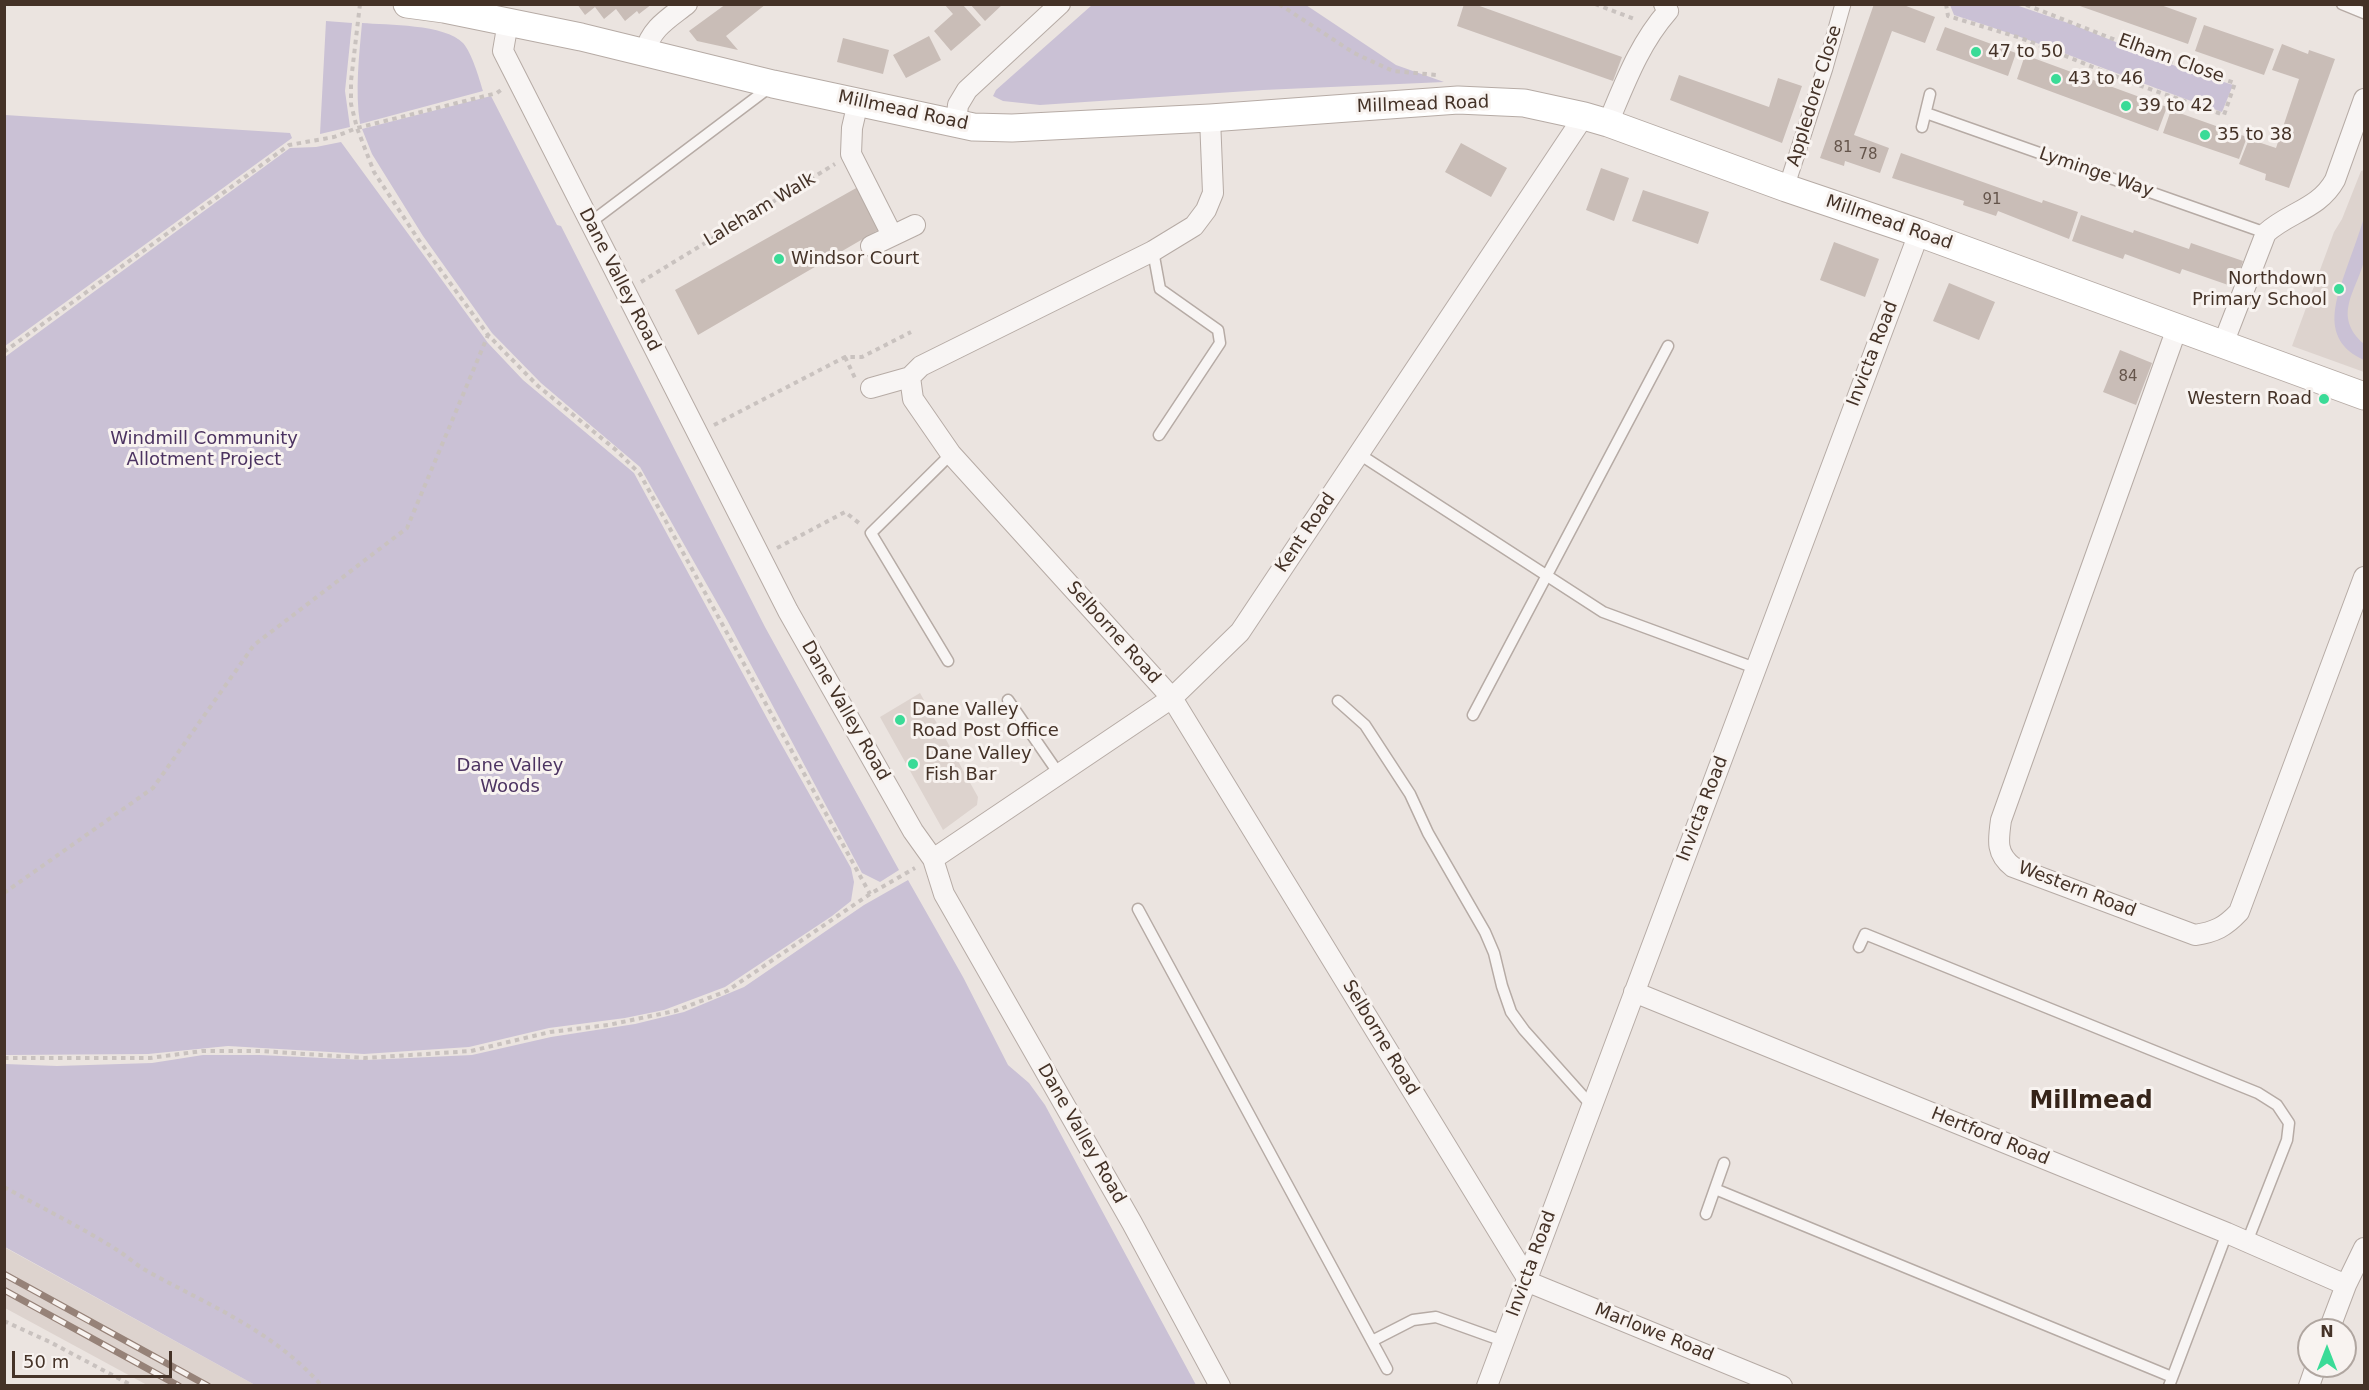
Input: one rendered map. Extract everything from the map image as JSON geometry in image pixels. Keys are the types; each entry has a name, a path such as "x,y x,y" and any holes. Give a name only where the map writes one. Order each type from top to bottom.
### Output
{"main road":[{"name":"Millmead Road","path":"407,4 508,22 956,124 1012,128 1210,118 1458,100 1524,103 1596,120 1919,233 2364,396"}],"street":[{"path":"645,52 648,38 654,30 687,4"},
{"path":"956,124 958,105 967,90 1060,4"},
{"name":"Appledore Close","path":"1786,188 1843,4"},
{"name":"Kent Road","path":"933,859 1172,698 1240,632 1359,454 1596,120 1655,26 1671,7"},
{"name":"Dane Valley Road","path":"508,22 503,51 591,222 624,293 760,556 794,621 913,831 933,859 944,894 1132,1223 1220,1386"},
{"path":"2223,344 2266,232 2277,222 2318,201 2328,193 2335,180 2364,99"},
{"path":"858,102 852,128 851,154 892,235"},
{"path":"865,386 910,377 921,366 1126,263 1153,252 1194,226 1206,210 1214,193 1210,118"},
{"path":"871,246 915,225"},
{"name":"Invicta Road","path":"1487,1386 1919,233"},
{"name":"Western Road","path":"2177,328 2001,820 1998,850 2004,860 2013,867 2195,935 2214,932 2226,926 2239,912 2364,577"},
{"name":"Selborne Road","path":"910,377 913,399 951,454 1172,698 1526,1279"},
{"name":"Hertford Road","path":"1634,992 2227,1233 2346,1285"},
{"path":"2334,1318 2364,1248"},
{"name":"Marlowe Road","path":"1526,1279 1782,1386"}],"lane":[{"path":"2342,4 2364,13"},
{"path":"591,222 773,84"},
{"path":"1922,127 1930,94"},
{"name":"Lyminge Way","path":"1926,112 2266,232"},
{"path":"1153,252 1160,290 1218,330 1220,343 1159,435"},
{"path":"1473,715 1548,577 1668,346"},
{"path":"948,661 871,533 951,454"},
{"path":"1359,454 1603,612 1755,668"},
{"path":"1008,700 1059,774"},
{"path":"1338,701 1365,726 1410,794 1428,833 1485,932 1494,953 1511,1012 1524,1030 1592,1105"},
{"path":"1138,909 1387,1369"},
{"path":"1859,947 1865,934 2258,1093 2277,1105 2289,1123 2287,1140 2247,1242"},
{"path":"1706,1214 1724,1163"},
{"path":"1715,1189 2170,1381 2227,1233"},
{"path":"1372,1341 1413,1320 1436,1317 1503,1341"}],"path":[{"path":"360,4 351,81 351,104 357,128 374,172 418,239 488,335 538,386 616,450 640,474 870,894"},
{"path":"1279,4 1354,53 1393,71 1437,75 1458,100"},
{"path":"1595,4 1655,26"},
{"name":"Elham Close","path":"1946,4 1948,16 2021,38 2130,82 2224,116 2235,82 2179,65 2024,4"},
{"path":"4,352 289,145 334,137 357,128 497,93 517,80"},
{"name":"Laleham Walk","path":"624,293 851,154"},
{"path":"697,433 845,357 862,357 912,332"},
{"path":"4,893 153,789 254,645 407,528 488,335"},
{"path":"845,357 865,386"},
{"path":"760,556 845,512 871,533"},
{"path":"4,1058 150,1058 202,1051 261,1051 365,1058 471,1051 550,1032 608,1025 675,1011 727,991 870,894 933,859"},
{"path":"4,1187 117,1250 145,1270 206,1300 248,1326 305,1366 322,1386"},
{"path":"6,1323 51,1342 133,1386"}],"shaded area":[{"name":"Northdown Primary School","path":"2364,170 2364,372 2292,346 2334,232 2342,219 2361,171"},
{"path":"920,693 978,797 977,805 943,830 880,717"},
{"path":"4,1247 255,1385 147,1385 5,1308"}],"green space":[{"path":"1092,5 1306,5 1396,65 1444,82 1263,90 1040,105 1003,101 993,96 996,90"},
{"path":"1950,5 2016,5 2071,24 2178,67 2233,85 2222,112 1954,15"},
{"path":"326,21 352,23 345,91 350,127 320,134"},
{"path":"362,23 430,29 455,37 463,43 469,53 483,91 360,124 358,86"},
{"path":"491,96 557,225 561,226 765,627 899,870 880,882 862,873 727,620 640,467 541,383 492,333 423,236 372,154 362,129"},
{"path":"5,115 290,133 292,138 5,346"},
{"name":"Dane Valley Woods","path":"341,142 488,343 523,380 634,473 851,868 854,882 851,901 725,987 664,1010 625,1018 549,1028 469,1047 364,1054 228,1046 148,1054 5,1055 5,357 290,148 316,147"},
{"path":"2364,218 2365,256 2349,304 2348,314 2349,324 2354,334 2364,344 2364,360 2350,352 2341,342 2334,319 2338,293"},
{"path":"908,880 963,977 1008,1065 1029,1083 1045,1105 1196,1385 255,1385 5,1247 5,1064 57,1066 152,1063 203,1055 366,1060 472,1055 551,1037 635,1024 684,1012 744,987 864,905"}],"building":[{"path":"577,4 652,4 639,14 637,11 625,21 616,9 604,19 595,7 585,15"},
{"path":"726,4 766,4 726,36 738,50 697,41 689,31"},
{"path":"944,4 963,5 981,25 951,51 934,31 953,14"},
{"path":"970,4 1003,4 985,21"},
{"path":"1464,4 1474,4 1622,57 1613,81 1457,26"},
{"path":"1874,4 1901,4 1935,17 1925,43 1892,31 1854,135 1889,148 1880,173 1845,161 1844,166 1820,158"},
{"path":"2158,4 2197,18 2188,44 2077,5"},
{"path":"2204,25 2274,49 2264,75 2195,51"},
{"name":"47 to 50","path":"1945,27 2016,53 2008,76 1936,50"},
{"path":"929,36 941,60 906,78 893,55"},
{"path":"843,38 889,50 883,74 837,62"},
{"path":"2282,44 2308,54 2309,50 2335,59 2289,188 2265,180 2266,174 2239,164 2249,139 2276,148 2299,79 2272,70"},
{"path":"2025,55 2167,107 2158,131 2017,79"},
{"path":"1679,75 1769,107 1778,78 1802,86 1782,143 1670,100"},
{"name":"35 to 38","path":"2171,110 2247,137 2239,159 2163,133"},
{"path":"1461,143 1507,168 1491,197 1445,172"},
{"path":"1901,153 2042,203 2043,200 2078,212 2069,239 1998,211 1996,216 1963,205 1964,201 1892,178"},
{"path":"1601,168 1629,178 1614,221 1586,210"},
{"name":"Windsor Court","path":"858,187 880,229 698,335 675,290"},
{"path":"1643,190 1709,212 1698,244 1632,221"},
{"path":"2081,215 2189,249 2191,243 2243,261 2234,287 2182,269 2180,274 2125,254 2123,259 2072,241"},
{"path":"1834,242 1879,259 1865,297 1820,280"},
{"path":"1949,283 1995,302 1979,340 1933,321"},
{"path":"2120,350 2152,363 2136,405 2103,392"}],"railway":[{"path":"4,1274 208,1386"},
{"path":"4,1290 179,1386"}],"place":[{"name":"47 to 50","path":"1976,52"},
{"name":"43 to 46","path":"2056,79"},
{"name":"39 to 42","path":"2126,106"},
{"name":"35 to 38","path":"2205,135"},
{"name":"Windsor Court","path":"779,259"},
{"name":"Northdown Primary School","path":"2339,289"},
{"name":"Western Road","path":"2324,399"},
{"name":"Dane Valley Road Post Office","path":"900,720"},
{"name":"Dane Valley Fish Bar","path":"913,764"}],"district":[{"name":"Millmead","path":"2091,1102"}],"park label":[{"name":"Windmill Community Allotment Project","path":"204,449"}]}
